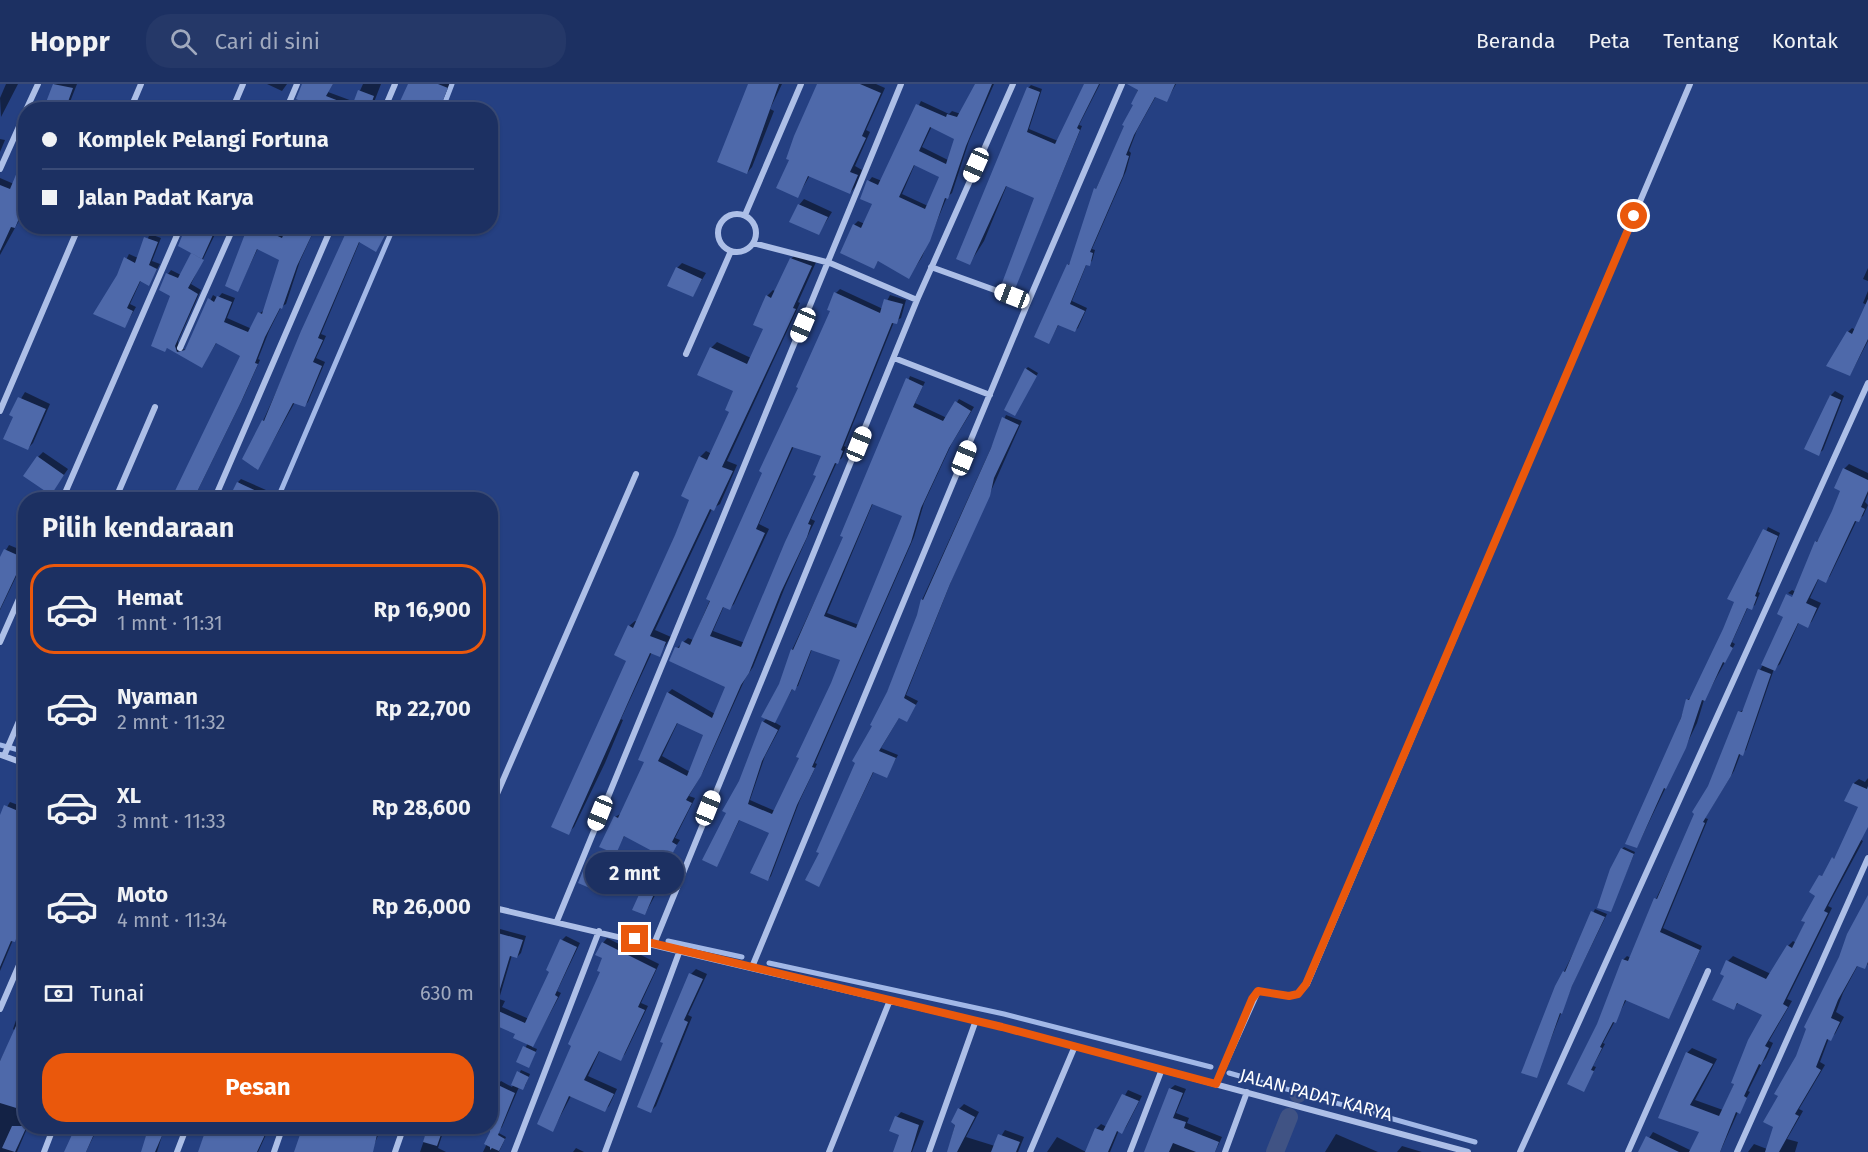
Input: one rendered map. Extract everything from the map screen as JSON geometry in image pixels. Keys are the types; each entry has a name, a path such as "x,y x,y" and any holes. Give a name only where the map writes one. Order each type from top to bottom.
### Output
{"street":[{"path":"30,102 38,84"},
{"path":"133,102 141,84"},
{"path":"235,102 243,84"},
{"path":"289,102 297,84"},
{"path":"387,102 394,84"},
{"path":"745,215 801,84"},
{"path":"557,921 723,513 830,263 901,84"},
{"path":"654,944 917,300 1013,84"},
{"path":"752,967 1028,302 1122,84"},
{"path":"1216,1084 1252,999 1258,991 1289,996 1298,994 1306,984 1690,84"},
{"path":"0,169 18,128"},
{"path":"732,214 745,215 755,227 753,243 743,251 731,251 721,244 718,226 732,214"},
{"path":"0,411 76,234"},
{"path":"65,492 178,234"},
{"path":"180,348 230,234"},
{"path":"217,492 329,234"},
{"path":"753,243 830,263 917,300"},
{"path":"686,354 731,251"},
{"path":"932,267 1028,302"},
{"path":"894,358 990,395"},
{"path":"1520,1152 1868,383"},
{"path":"118,492 154,407"},
{"path":"498,792 636,474"},
{"path":"0,642 18,601"},
{"path":"18,722 2,755 18,761"},
{"path":"1737,1152 1868,858"},
{"name":"JALAN PADAT KARYA","path":"498,909 976,1020 1468,1152"},
{"path":"514,1152 599,931"},
{"path":"604,1152 680,951"},
{"path":"0,1009 18,967"},
{"path":"1628,1152 1708,971"},
{"path":"829,1152 890,1000"},
{"path":"929,1152 976,1020"},
{"path":"1030,1152 1075,1046"},
{"path":"1131,1152 1162,1069"},
{"path":"1225,1152 1247,1092"},
{"path":"44,1152 51,1134"},
{"path":"177,1152 184,1134"},
{"path":"274,1152 280,1134"},
{"path":"395,1152 401,1134"},
{"path":"1440,1152 1443,1144"}],"building":[{"path":"53,84 73,88 68,102 46,102"},
{"path":"302,84 333,84 326,96 342,102 303,102 296,99"},
{"path":"408,84 438,84 448,88 442,102 400,102"},
{"path":"748,84 779,84 747,174 717,162"},
{"path":"817,84 860,84 881,93 862,136 866,138 850,172 858,175 850,194 808,176 798,198 776,188 789,160 786,159 794,136"},
{"path":"975,84 992,84 966,146 948,199 945,198 930,241 909,279 878,261 874,269 840,253 853,224 861,228 872,204 860,199 867,180 878,185 916,104 946,117 947,114 957,117","holes":["930,127 954,139 946,164 919,151","914,165 939,177 925,209 899,197"]},
{"path":"1084,84 1099,84 1077,128 1080,130 1015,289 1002,283 1034,198 1006,186 970,265 956,259 1027,87 1040,92 1027,132 1055,144"},
{"path":"1127,84 1175,84 1167,102 1155,97 1134,135 1126,155 1129,156 1123,176 1090,252 1093,253 1090,266 1086,265 1070,304 1085,311 1075,332 1058,325 1049,344 1034,337 1067,264 1069,265 1094,188 1096,189 1124,126 1122,125 1133,105 1131,104 1138,90"},
{"path":"358,90 374,96 372,102 354,102"},
{"path":"18,170 18,221 15,228 11,227 0,251 0,185 10,189"},
{"path":"798,204 828,217 819,235 789,222"},
{"path":"183,234 213,234 202,259 178,246"},
{"path":"245,234 273,234 282,238 284,234 312,234 297,266 282,309 280,308 265,337 255,363 258,364 197,492 174,492 240,356 216,343 202,368 167,348 165,352 151,346 170,296 159,290 166,273 178,278 191,253 204,260 188,288 198,294 175,346 177,352 185,350 208,298 214,302 217,296 232,302 224,322 248,332 258,312 262,314 279,260 257,249 238,292 225,286"},
{"path":"345,234 386,234 376,252 359,242 318,338 323,340 313,362 322,366 305,407 293,403 258,470 242,459 262,420 264,421 301,331"},
{"path":"144,237 158,242 149,265 157,269 149,286 140,281 127,308 133,311 125,328 93,314 117,275 124,257 135,263"},
{"path":"790,258 812,266 793,308 796,309 722,467 733,471 714,511 710,509 650,636 666,642 660,657 650,653 569,835 551,827 626,661 614,655 628,625 633,628 675,535 689,500 681,496 699,456 707,460 729,412 725,410 733,391 697,375 710,347 747,364 763,329 753,325 766,295 771,298"},
{"path":"676,267 702,279 693,297 667,286"},
{"path":"834,292 880,313 884,299 903,304 897,324 892,323 841,450 843,451 838,464 835,463 808,524 811,525 807,537 781,592 749,673 741,685 701,776 686,800 692,803 672,842 677,845 669,860 624,836 616,854 599,847 614,816 618,818 644,762 638,760 667,692 712,718 725,687 669,661 675,647 679,648 682,641 690,645 710,601 706,599 762,473 759,471 798,388 796,387 830,311 827,310","holes":["792,447 821,456 813,475 816,476 785,542 741,647 710,636 723,607 730,610 765,533 756,529","677,723 703,735 687,776 658,761"]},
{"path":"1868,299 1868,339 1850,376 1826,366 1847,331 1852,334"},
{"path":"1025,368 1037,376 1015,416 1004,410"},
{"path":"906,378 923,386 913,407 943,421 955,401 971,411 949,448 921,508 911,542 812,767 815,768 797,805 768,881 750,873 769,833 739,820 717,867 702,860 726,813 722,811 739,781 762,721 778,730 762,761 748,804 772,814 799,758 796,757 840,660 811,650 795,691 792,689 775,723 761,717 779,684 791,649 793,650 843,537 840,536","holes":["872,504 902,516 856,628 824,616"]},
{"path":"1830,395 1841,400 1819,456 1804,449"},
{"path":"18,397 46,409 28,450 3,439 13,417 9,415"},
{"path":"1002,417 1019,425 994,478 990,496 950,584 904,698 916,705 907,722 899,718 879,751 896,758 887,778 873,772 819,887 805,880 819,853 816,852 855,763 852,761 872,726 870,725 887,692 921,599 923,600 991,448"},
{"path":"37,456 64,475 53,492 47,492 23,476"},
{"path":"1843,468 1868,480 1868,491 1861,507 1865,509 1859,522 1855,521 1826,583 1818,579 1806,603 1817,608 1808,628 1798,623 1775,671 1761,665 1783,617 1777,614 1786,594 1792,597 1815,541 1817,542 1832,511 1840,491 1834,488"},
{"path":"237,482 259,492 232,492"},
{"path":"1763,529 1778,536 1755,596 1757,597 1752,610 1747,608 1730,646 1733,648 1725,663 1723,662 1705,701 1702,700 1686,748 1666,789 1664,788 1637,848 1625,844 1681,718 1686,699 1689,700 1723,629 1734,602 1727,599"},
{"path":"4,549 18,555 18,571 0,609 0,557"},
{"path":"1758,669 1771,674 1743,756 1739,754 1731,776 1703,822 1705,823 1660,932 1700,950 1669,1019 1625,1000 1616,1023 1613,1022 1600,1047 1602,1048 1591,1070 1594,1071 1584,1092 1567,1084 1597,1024 1622,959 1628,961 1654,898 1657,899 1694,814 1692,812 1708,786 1738,711 1742,712"},
{"path":"1853,783 1867,789 1868,786 1868,827 1824,911 1828,913 1783,1004 1788,1007 1765,1046 1769,1048 1744,1096 1747,1098 1740,1114 1736,1112 1720,1152 1689,1152 1699,1132 1658,1118 1686,1052 1713,1064 1690,1105 1719,1116 1734,1084 1731,1083 1748,1040 1762,1015 1737,1003 1734,1010 1712,1000 1724,976 1720,974 1726,960 1766,979 1787,945 1792,948 1805,922 1801,921 1815,896 1809,892 1819,875 1822,876 1832,857 1834,859 1858,807 1844,801"},
{"path":"4,805 18,811 18,933 15,942 11,941 0,967 0,815"},
{"path":"1621,848 1634,854 1611,912 1597,908 1610,869"},
{"path":"588,859 602,865 592,889 578,883"},
{"path":"642,888 654,894 645,915 632,910"},
{"path":"1868,895 1868,962 1865,969 1857,966 1838,1000 1831,1018 1840,1022 1831,1041 1827,1039 1816,1067 1821,1070 1795,1114 1799,1116 1779,1152 1765,1152 1773,1127 1763,1122 1778,1096 1774,1094 1796,1056 1806,1029 1804,1027 1839,957 1847,934"},
{"path":"1591,911 1605,917 1572,986 1562,1014 1560,1013 1537,1078 1521,1073 1555,986 1563,971 1565,972"},
{"path":"498,933 523,940 517,958 510,956 498,996"},
{"path":"560,939 577,947 555,995 558,997 533,1047 513,1038 515,1034 498,1027 498,1011 525,1023 549,972 546,970"},
{"path":"602,942 656,969 638,1007 645,1010 621,1061 599,1051 584,1080 614,1094 605,1112 569,1096 553,1132 537,1124 571,1046 568,1044 600,972 597,971 602,958 595,955"},
{"path":"689,973 703,979 684,1020 688,1022 651,1113 637,1107 663,1043 660,1042"},
{"path":"18,1022 18,1109 0,1103 0,1061"},
{"path":"523,1046 536,1052 529,1068 516,1062"},
{"path":"517,1071 529,1077 523,1090 511,1085"},
{"path":"498,1085 515,1093 498,1135 505,1139 499,1151 492,1148 490,1150 490,1147 484,1144 489,1134 498,1134"},
{"path":"1169,1088 1183,1093 1173,1118 1186,1122 1184,1128 1219,1142 1215,1152 1196,1152 1173,1143 1169,1152 1144,1152"},
{"path":"1122,1094 1139,1101 1122,1134 1117,1131 1108,1152 1085,1152 1095,1128 1103,1131"},
{"path":"958,1108 975,1117 957,1152 947,1152 955,1125 951,1122"},
{"path":"895,1116 919,1125 911,1152 893,1152 899,1135 889,1131"},
{"path":"12,1126 18,1126 18,1134 23,1134 15,1152 2,1148"},
{"path":"72,1134 94,1134 86,1152 64,1152"},
{"path":"147,1134 163,1134 155,1152 141,1152"},
{"path":"204,1134 265,1134 257,1152 198,1152"},
{"path":"300,1134 377,1134 373,1152 294,1152"},
{"path":"426,1134 441,1134 437,1146 423,1142"},
{"path":"998,1134 1020,1142 1016,1152 991,1152"},
{"path":"1646,1136 1679,1152 1638,1152"}],"waterway":[{"path":"445,102 452,84"},
{"path":"280,492 391,234"},
{"path":"0,745 18,750"},
{"path":"668,941 742,957"},
{"path":"769,963 1004,1014 1211,1067"},
{"path":"1229,1073 1475,1142"},
{"path":"1275,1152 1289,1117"}],"route":[{"path":"635,939 1002,1027 1216,1084 1252,999 1258,991 1263,989 1289,996 1298,994 1306,984 1634,216"}]}
